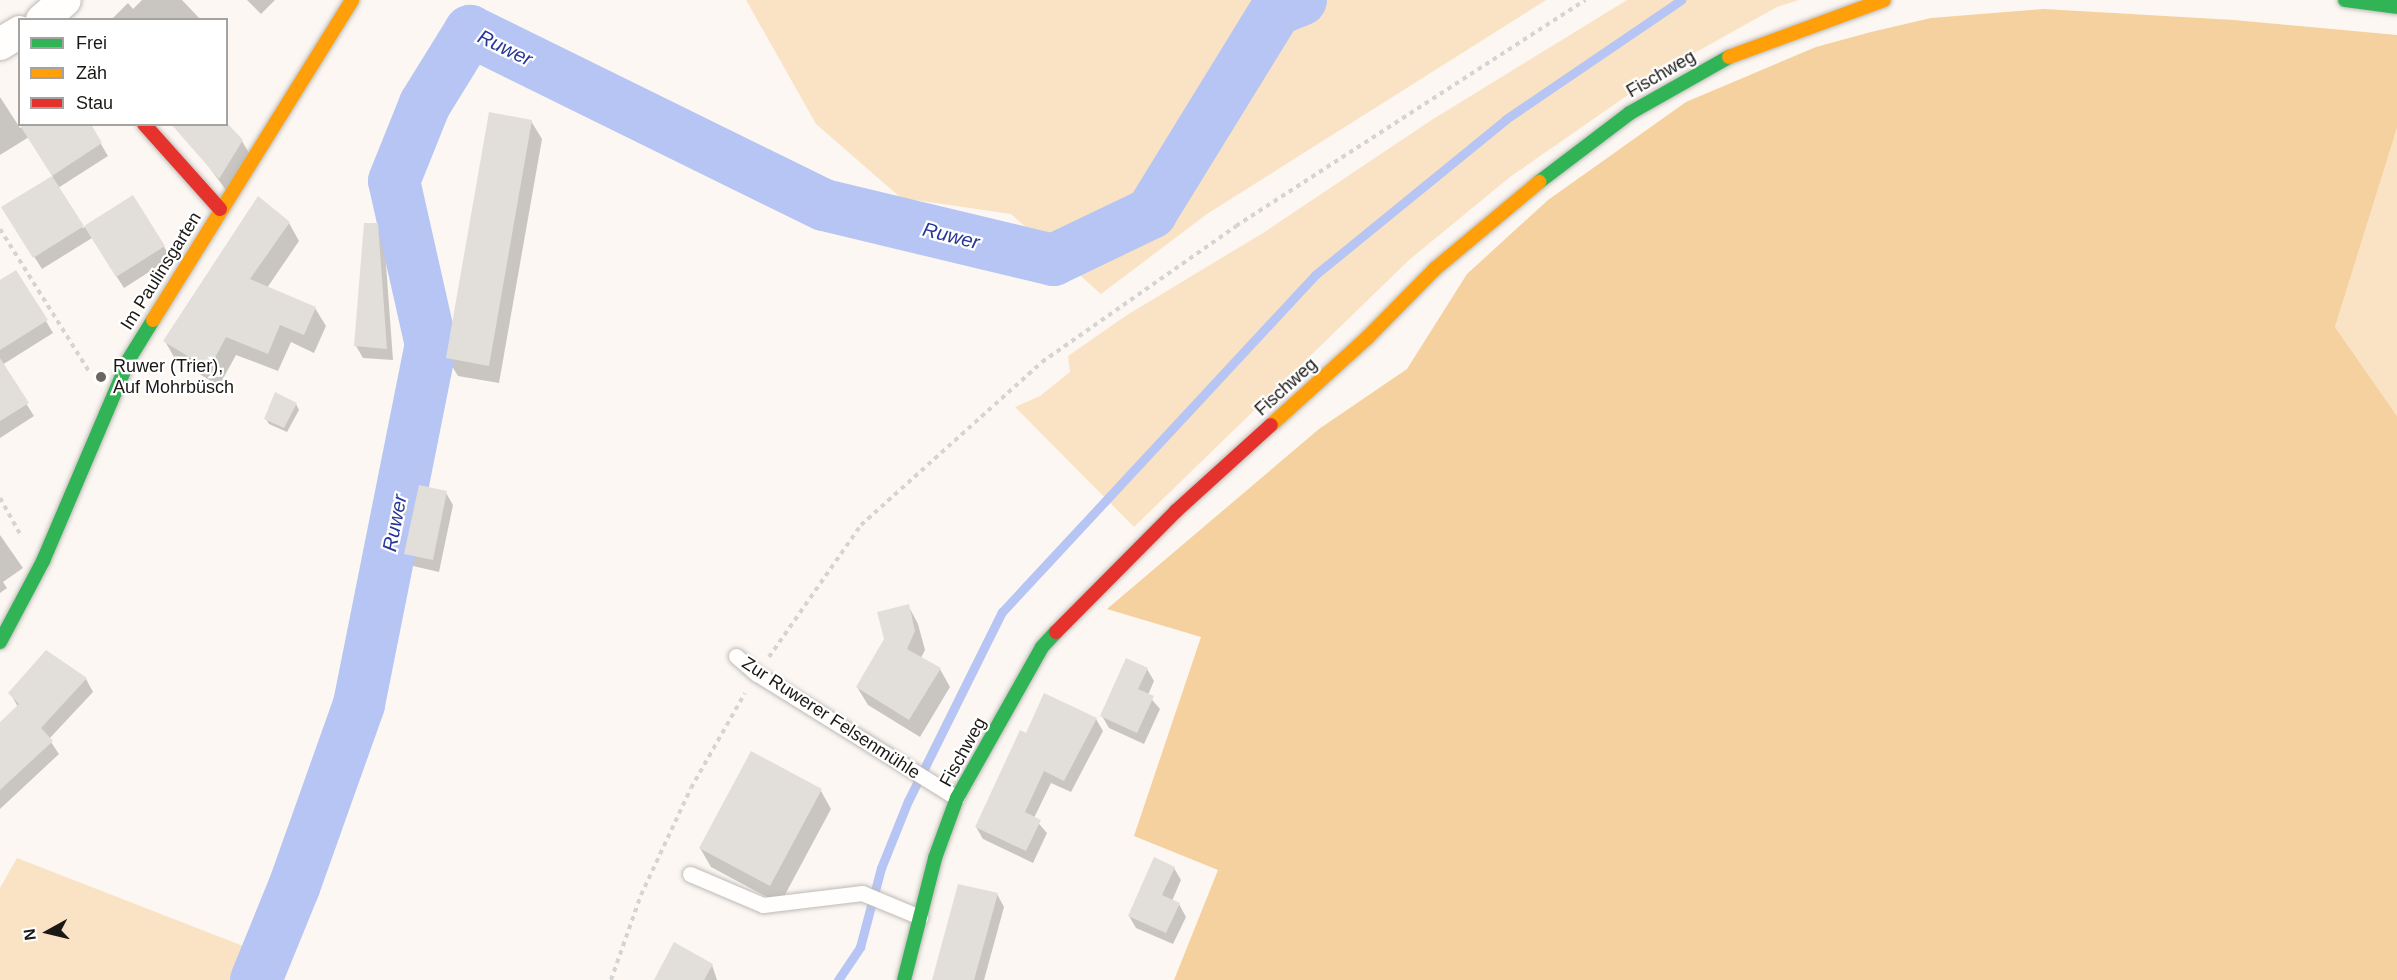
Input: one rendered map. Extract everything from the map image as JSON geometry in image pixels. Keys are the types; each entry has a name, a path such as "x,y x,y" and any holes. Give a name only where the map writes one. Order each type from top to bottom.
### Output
{"main road":[{"name":"Im Paulinsgarten","path":"0,642 43,561 129,359 220,209 352,0"},
{"name":"Fischweg","path":"904,980 935,858 957,798 1042,647 1176,511 1367,338 1435,269 1513,202 1630,112 1744,48 1884,0"},
{"path":"2345,0 2397,7"},
{"path":"146,126 220,209"}],"street":[{"path":"0,44 18,33"}],"lane":[{"name":"Zur Ruwerer Felsenmühle","path":"736,656 757,674 927,782 957,798"},
{"path":"690,874 764,905 862,893 920,916"}],"path":[{"path":"611,980 641,895 691,788 757,674 861,525 1042,362 1236,226 1585,0"},
{"path":"0,229 92,376"},
{"path":"0,498 16,522"}],"shaded area":[{"path":"746,0 1546,0 1207,214 1101,294 1011,214 901,198 816,124"},
{"path":"1627,0 1799,0 1777,7 1664,70 1510,177 1409,260 1134,527 1015,407 1040,396 1070,372 1068,356 1127,315 1263,233 1430,121"},
{"path":"2044,9 2234,20 2397,35 2397,128 2335,327 2397,416 2397,980 1174,980 1218,870 1134,836 1201,637 1107,609 1319,429 1407,369 1467,274 1548,200 1686,102 1816,47 1871,32 1931,18"},
{"path":"2397,128 2397,416 2335,327"},
{"path":"17,858 266,955 256,980 0,980 0,888"}],"building":[{"path":"489,112 532,120 489,366 446,358"},
{"path":"228,124 243,140 219,179 173,126 228,126"},
{"path":"20,126 92,126 102,143 52,176"},
{"path":"52,176 84,226 33,258 1,207"},
{"path":"133,195 165,246 116,277 84,226"},
{"path":"258,196 290,222 250,279 316,307 304,335 280,325 268,354 226,337 209,369 163,341"},
{"path":"364,223 378,223 387,349 354,346"},
{"path":"16,270 48,320 0,350 0,280"},
{"path":"0,358 29,403 0,421"},
{"path":"275,392 297,403 284,428 264,419"},
{"path":"419,485 447,491 433,560 404,554"},
{"path":"909,604 915,631 907,649 941,668 909,720 856,687 884,639 877,612"},
{"path":"46,650 87,678 41,728 53,741 0,790 0,722 19,704 8,693"},
{"path":"1126,658 1148,668 1138,689 1154,696 1137,733 1100,716"},
{"path":"1044,693 1097,718 1064,781 1044,771 1025,812 1041,820 1026,851 975,827 1020,730 1026,733"},
{"path":"751,751 822,789 770,886 699,848"},
{"path":"1154,857 1175,867 1162,895 1180,903 1166,933 1128,916"},
{"path":"958,884 998,893 974,980 932,980"},
{"path":"674,942 713,964 704,980 654,980"}],"waterway":[{"name":"Ruwer","path":"256,980 294,887 359,704 431,345 394,181 425,104 470,31 824,205 1053,260 1151,213 1276,10 1301,0"},
{"path":"838,980 860,947 881,868 908,801 1002,612 1315,275 1506,119 1681,0"}],"traffic: fast":[{"path":"2345,0 2397,7"},
{"path":"1539,182 1630,113 1729,57"},
{"path":"0,642 43,561 129,359 153,320"},
{"path":"904,980 935,858 957,798 1042,647 1056,632"}],"traffic: slow":[{"path":"153,320 352,0"},
{"path":"1729,57 1884,0"},
{"path":"1271,425 1367,338 1435,269 1539,182"}],"traffic: jam":[{"path":"146,126 220,209"},
{"path":"1056,632 1176,511 1271,425"}],"place":[{"name":"Ruwer (Trier), Auf Mohrbüsch","path":"101,377"}]}
